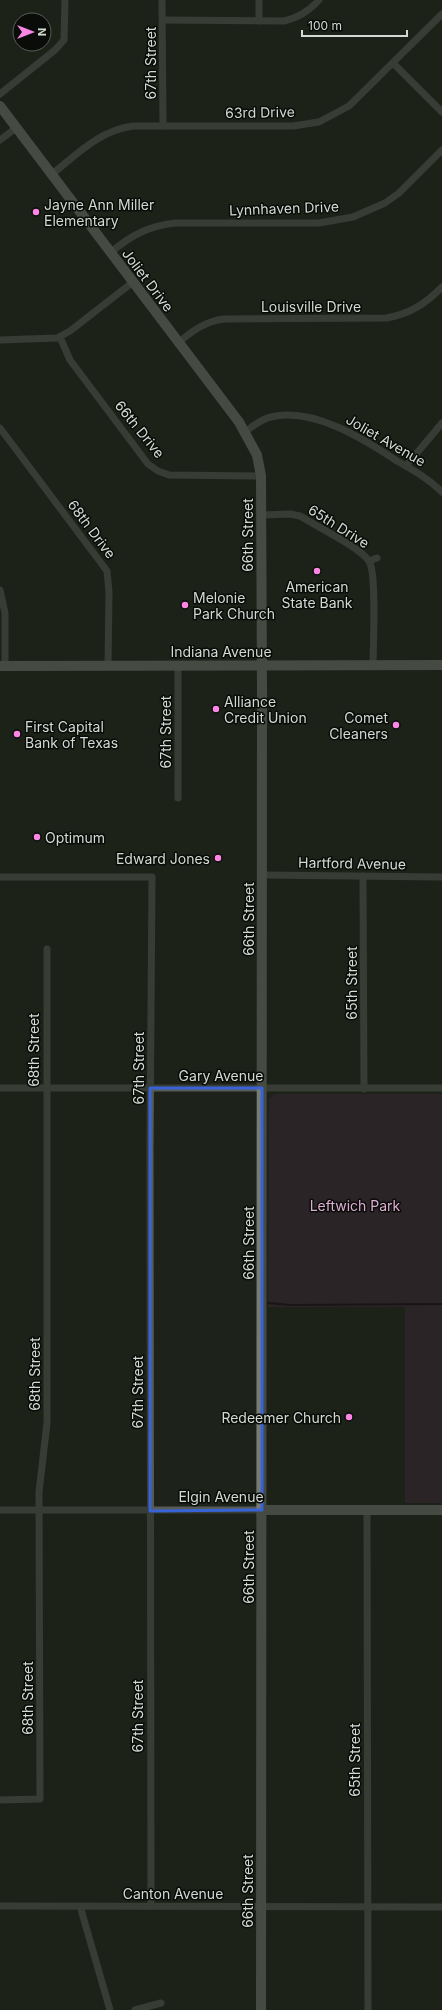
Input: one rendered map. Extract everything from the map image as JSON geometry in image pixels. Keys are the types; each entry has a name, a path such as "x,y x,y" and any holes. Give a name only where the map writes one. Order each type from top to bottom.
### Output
{"street":[{"path":"0,94 67,42 65,0"},
{"name":"67th Street","path":"162,0 162,126"},
{"path":"259,0 259,21"},
{"path":"162,20 284,21 296,18 310,9 319,0"},
{"name":"63rd Drive","path":"51,174 110,131 133,126 293,126 319,122 348,106 442,14"},
{"path":"393,63 442,112"},
{"name":"Joliet Drive","path":"0,106 245,432 257,455 261,476"},
{"path":"0,140 16,128"},
{"name":"Lynnhaven Drive","path":"110,252 139,232 158,225 319,223 353,217 385,203 399,193 442,150"},
{"path":"0,340 60,337 70,331 133,282"},
{"name":"Louisville Drive","path":"178,343 200,327 213,320 221,319 386,318 398,316 419,307 442,287"},
{"name":"66th Drive","path":"60,337 70,360 148,464 158,471 169,475 261,476"},
{"name":"Joliet Avenue","path":"245,432 265,418 272,416 296,416 338,426 426,478 442,492"},
{"path":"406,466 442,423"},
{"name":"68th Drive","path":"0,428 107,571 109,592 108,666"},
{"name":"66th Street","path":"261,476 261,2010"},
{"name":"65th Drive","path":"262,515 290,514 300,516 352,547 369,561 373,579 373,665"},
{"path":"369,561 377,558"},
{"path":"0,590 5,613 2,666"},
{"name":"67th Street","path":"178,665 178,798"},
{"name":"Indiana Avenue","path":"2,666 442,665"},
{"name":"Hartford Avenue","path":"262,875 442,877"},
{"name":"65th Street","path":"363,876 364,1089"},
{"name":"67th Street","path":"0,877 152,877 150,1088 151,1906"},
{"name":"68th Street","path":"0,1800 40,1799 39,1510 40,1480 47,1417 47,949"},
{"name":"Gary Avenue","path":"0,1088 442,1088"},
{"name":"Elgin Avenue","path":"0,1510 442,1510"},
{"name":"65th Street","path":"367,1510 368,2010"},
{"name":"Canton Avenue","path":"0,1906 442,1907"},
{"path":"80,1906 110,2010"},
{"path":"135,2010 160,2003"}],"highlighted area":[{"path":"150,1088 262,1088 262,1510 150,1511"}],"green space":[{"name":"Leftwich Park","path":"276,1094 442,1094 442,1503 405,1503 405,1307 268,1307 269,1100"}],"waterway":[{"path":"268,1303 291,1305 442,1304"}],"place":[{"name":"Jayne Ann Miller Elementary","path":"36,212"},
{"name":"American State Bank","path":"317,571"},
{"name":"Melonie Park Church","path":"185,605"},
{"name":"Alliance Credit Union","path":"216,709"},
{"name":"Comet Cleaners","path":"396,725"},
{"name":"First Capital Bank of Texas","path":"17,734"},
{"name":"Optimum","path":"37,837"},
{"name":"Edward Jones","path":"218,858"},
{"name":"Redeemer Church","path":"349,1417"}]}
